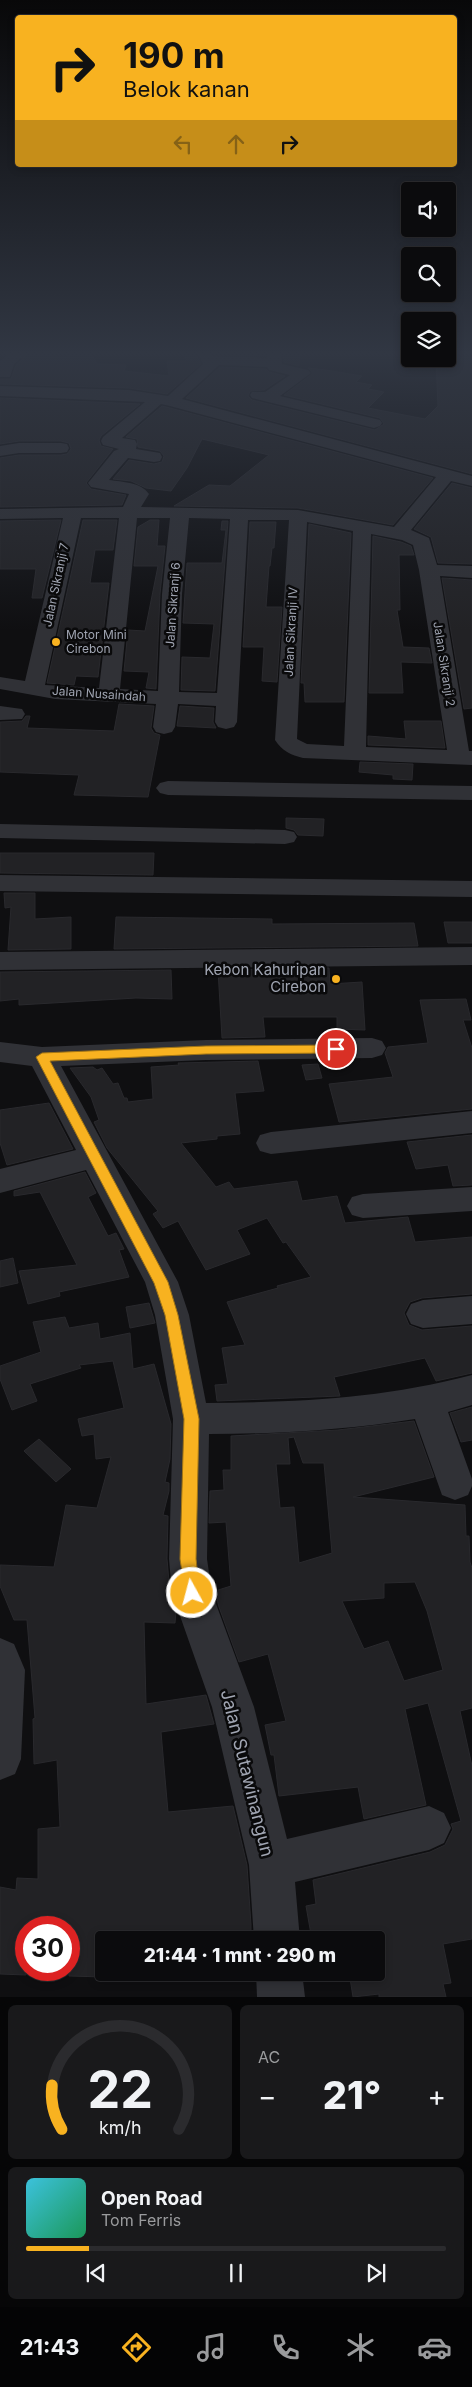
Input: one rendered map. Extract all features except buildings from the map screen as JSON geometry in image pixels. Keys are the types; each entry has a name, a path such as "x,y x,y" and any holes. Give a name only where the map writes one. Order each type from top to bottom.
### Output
{"street":[{"path":"127,452 129,444"},
{"path":"330,444 447,475 471,479"},
{"path":"0,451 20,448 61,448"},
{"path":"109,696 129,512 139,492 97,483 120,455 127,452 154,457"},
{"path":"0,514 129,512 298,515 399,533 447,475"},
{"path":"221,495 230,514 226,722"},
{"name":"Jalan Sikranji 7","path":"34,688 74,513"},
{"name":"Jalan Sikranji 6","path":"164,727 168,698 172,594 180,513"},
{"name":"Jalan Sikranji IV","path":"298,515 286,740 292,746 303,751 355,753"},
{"path":"362,526 355,753 465,758"},
{"name":"Jalan Sikranji 2","path":"399,533 422,542 465,758"},
{"path":"429,570 472,572"},
{"name":"Jalan Nusaindah","path":"0,683 56,693 227,700"},
{"path":"168,788 472,793"},
{"path":"0,831 285,837"},
{"path":"0,883 472,889"},
{"path":"0,961 472,956"},
{"path":"0,1052 42,1057 206,1050 372,1048"},
{"name":"Jalan Sutawinangun","path":"42,1057 161,1282 172,1315 191,1419 188,1559 192,1593 233,1707 271,1865 276,1931"},
{"path":"270,1143 472,1122"},
{"path":"0,1181 94,1157"},
{"path":"363,1206 472,1199"},
{"path":"423,1314 472,1310"},
{"path":"191,1419 284,1418 349,1414 427,1402 472,1390"},
{"path":"427,1402 455,1483"},
{"path":"0,1658 5,1670 0,1759"},
{"path":"271,1865 429,1828"},
{"path":"280,1981 281,1997"}],"place":[{"name":"Motor Mini Cirebon","path":"56,642"},
{"name":"Kebon Kahuripan Cirebon","path":"336,979"}],"route":[{"path":"192,1593 188,1559 191,1419 172,1315 161,1282 42,1057 236,1049 336,1049"}]}
